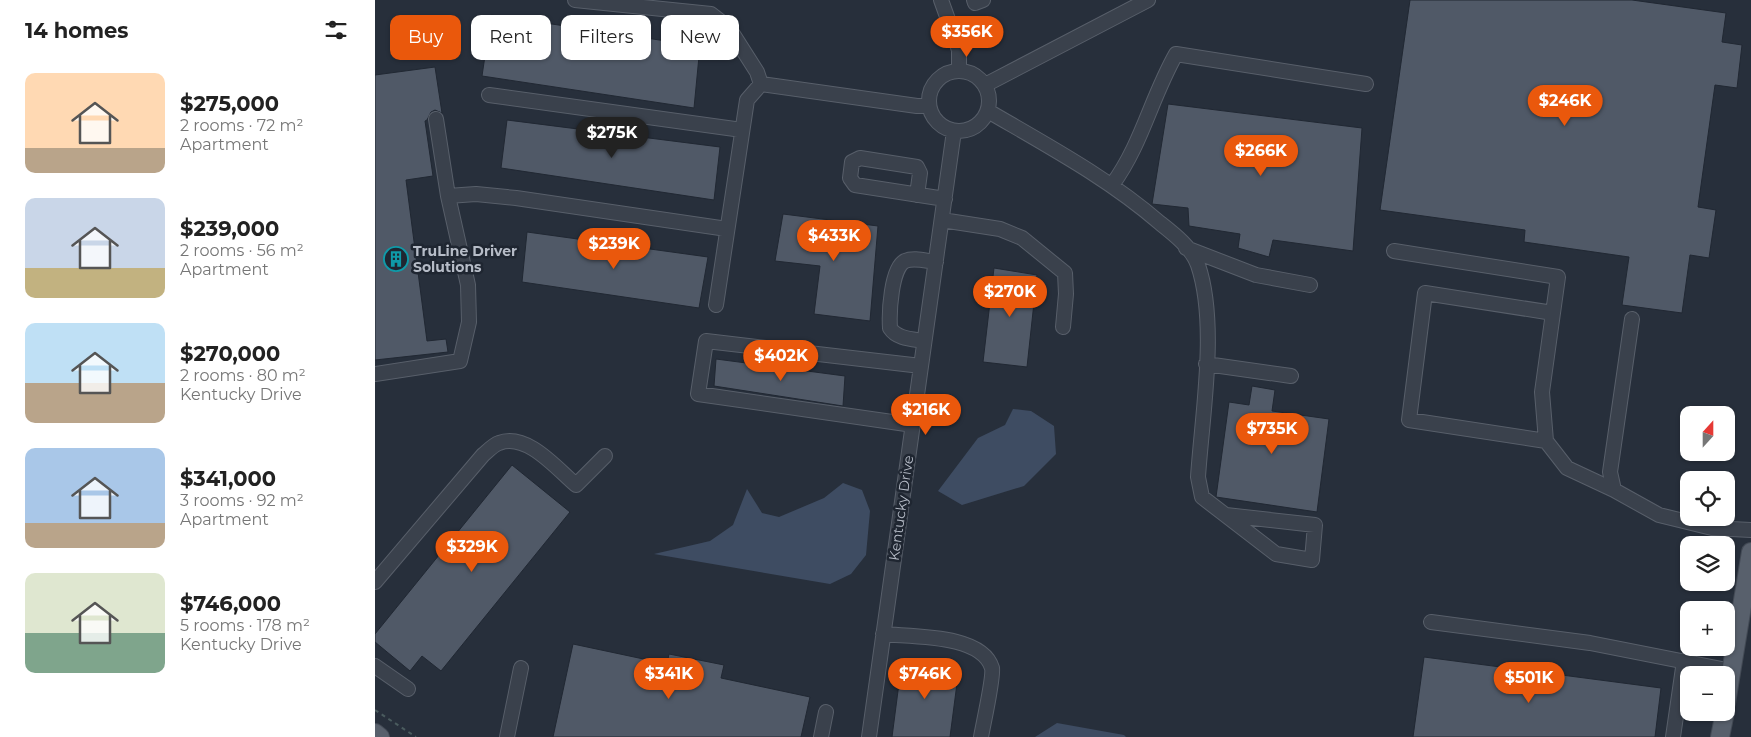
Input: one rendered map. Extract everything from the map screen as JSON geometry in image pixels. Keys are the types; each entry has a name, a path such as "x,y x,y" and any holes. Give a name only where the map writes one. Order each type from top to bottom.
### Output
{"main road":[{"path":"1733,666 1750,573 1751,552"},
{"path":"1721,737 1724,721"},
{"path":"375,734 380,737"}],"street":[{"path":"575,0 711,14 729,28 757,72 761,84"},
{"path":"941,0 959,50 959,71"},
{"path":"974,0 975,3 983,0"},
{"path":"985,85 1148,0"},
{"path":"1112,186 1128,163 1142,133 1160,82 1176,54 1367,84"},
{"path":"959,71 969,73 985,85 989,93 988,111 983,120 975,127 965,131 954,131 943,127 934,118 929,106 933,86 940,78 959,71"},
{"path":"761,84 917,106 929,106"},
{"path":"716,305 747,100 761,84"},
{"path":"489,95 742,130"},
{"path":"988,111 1112,186 1138,204 1180,240 1197,263 1205,293 1206,364 1198,477 1202,497 1276,554 1312,560 1315,525 1226,515"},
{"path":"375,374 460,361 469,322 468,285 448,196 436,119"},
{"name":"Kentucky Drive","path":"869,737 954,131"},
{"path":"917,195 919,173 917,167 859,158 852,162 850,178 855,185 917,195 945,199"},
{"path":"448,196 476,194 515,198 727,229"},
{"path":"942,220 1000,229 1022,238 1065,273 1066,294 1063,327"},
{"path":"1186,248 1256,276 1310,285"},
{"path":"1394,251 1558,277 1542,392 1546,441 1567,468 1614,490 1659,515 1712,528 1751,530"},
{"path":"924,341 901,337 890,328 895,277 897,268 904,262 912,259 936,262"},
{"path":"1546,441 1409,420 1425,293 1553,313"},
{"path":"1614,490 1610,472 1631,319"},
{"path":"913,425 698,394 706,341 921,366"},
{"path":"1206,364 1291,376"},
{"path":"375,582 483,455 499,443 516,442 530,446 576,485 605,456"},
{"path":"1431,622 1590,643 1708,666"},
{"path":"883,634 961,642 982,652 992,669 981,737"},
{"path":"1673,737 1684,661"},
{"path":"375,666 408,689"},
{"path":"507,737 521,668"},
{"path":"821,737 826,712"}],"path":[{"path":"375,710 416,737"}],"water":[{"path":"1013,409 1031,411 1054,426 1056,454 1024,486 962,505 938,491 978,438 1005,425"},
{"path":"843,483 862,490 870,511 866,555 851,574 830,584 654,554 710,541 733,525 747,489 762,513 779,517 824,498"},
{"path":"1057,723 1124,735 1126,737 1035,737"}],"building":[{"path":"1410,0 1632,0 1726,13 1722,42 1742,45 1737,88 1715,85 1698,207 1716,210 1709,258 1690,255 1682,313 1622,305 1629,257 1524,242 1525,230 1380,210"},
{"path":"551,24 561,25 561,60 651,60 651,39 661,40 661,60 699,60 694,108 482,76 484,60 551,60"},
{"name":"TruLine Driver Solutions","path":"435,67 442,113 435,110 431,112 425,121 433,176 406,180 427,341 446,339 448,352 375,360 375,75"},
{"path":"1168,104 1362,128 1353,251 1273,240 1269,257 1238,248 1240,234 1189,226 1188,208 1152,204"},
{"path":"507,120 720,147 714,200 501,168"},
{"path":"783,214 878,226 870,321 814,314 820,266 775,261"},
{"path":"527,232 708,257 699,308 522,282"},
{"path":"994,268 1037,275 1027,367 983,362"},
{"path":"716,359 845,376 843,406 714,386"},
{"path":"1252,386 1275,390 1272,411 1329,419 1317,512 1216,497 1229,402 1249,405"},
{"path":"512,465 570,512 441,671 422,656 410,671 375,642 375,634"},
{"path":"573,644 667,664 669,654 724,665 721,678 810,697 801,737 553,737"},
{"path":"1424,657 1661,688 1655,737 1413,737"},
{"path":"902,660 959,668 950,737 892,737"}],"place":[{"name":"TruLine Driver Solutions","path":"396,259"}]}
